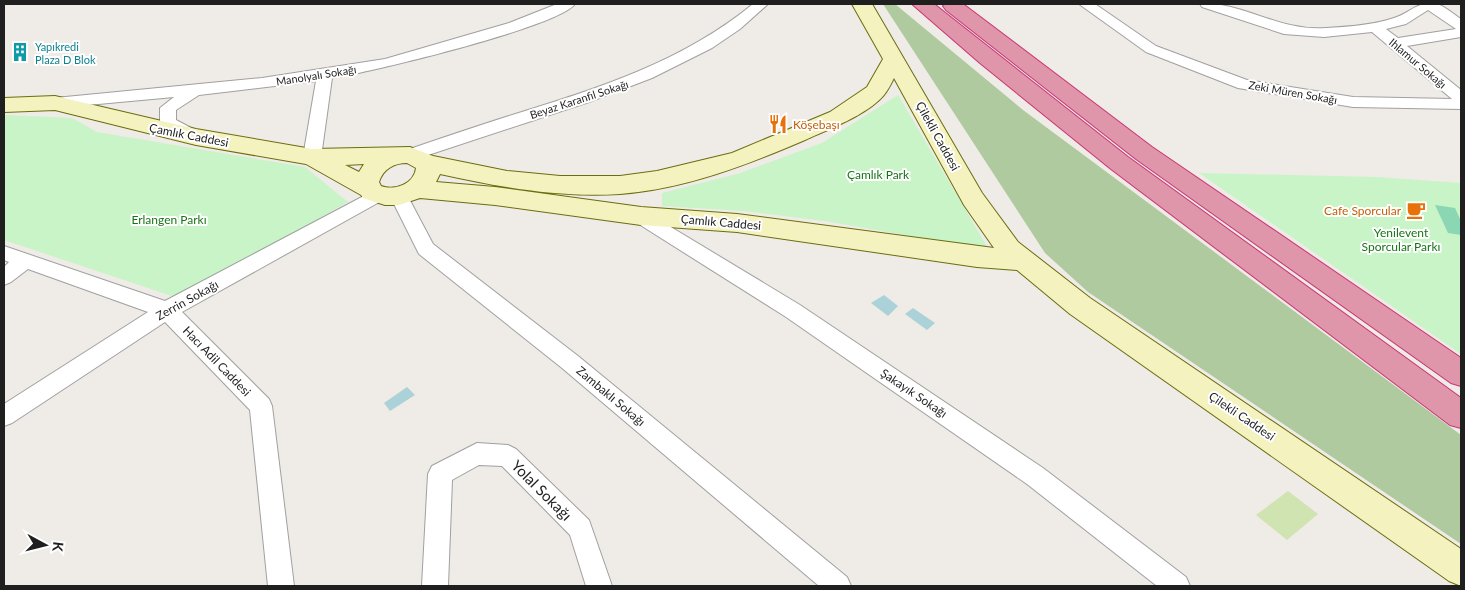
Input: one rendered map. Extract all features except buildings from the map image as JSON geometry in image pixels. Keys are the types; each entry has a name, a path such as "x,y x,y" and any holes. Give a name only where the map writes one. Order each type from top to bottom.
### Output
{"highway":[{"path":"922,4 990,62 1109,155 1461,414"},
{"path":"950,4 1144,153 1461,374"}],"main road":[{"name":"Çilekli Caddesi","path":"862,4 893,59 916,85"},
{"name":"Çilekli Caddesi","path":"876,4 973,199 1009,249 1080,306 1461,569"},
{"path":"876,91 893,59"},
{"path":"312,157 412,158 507,180 560,185 620,185 657,180 739,159 838,117 876,91 886,87 916,85"},
{"name":"Çamlık Caddesi","path":"4,105 55,103 196,137 312,157 390,192 495,196 641,216 737,223 976,257 1025,261"},
{"path":"389,158 412,158 429,168 427,178 390,192 368,175 373,168 389,158"}],"street":[{"name":"Manolyalı Sokağı","path":"55,103 193,92 325,74 386,63 470,39 555,11 568,4"},
{"name":"Beyaz Karanfil Sokağı","path":"412,158 608,91 678,62 738,26 761,4"},
{"name":"Zeki Müren Sokağı","path":"1086,4 1151,49 1244,84 1353,102 1461,104"},
{"path":"1207,4 1284,30 1324,32 1375,27 1400,21 1429,4 1461,26"},
{"name":"Ihlamur Sokağı","path":"1375,27 1395,44 1454,85 1461,98"},
{"path":"1395,44 1461,33"},
{"path":"312,157 325,74"},
{"path":"193,92 168,108 168,123 196,137"},
{"name":"Zerrin Sokağı","path":"4,416 167,310 390,192"},
{"name":"Zambaklı Sokağı","path":"390,192 426,249 570,362 838,586"},
{"name":"Şakayık Sokağı","path":"641,216 793,311 1036,476 1177,586"},
{"name":"Hacı Adil Caddesi","path":"4,253 167,310 261,406 281,586"},
{"path":"4,277 25,260"},
{"name":"Yolal Sokağı","path":"435,586 440,474 477,454 508,456 580,528 599,586"}],"green space":[{"path":"883,4 895,4 1023,110 1461,435 1461,544 1088,292 1045,253"},
{"name":"Çamlık Park","path":"898,95 989,250 825,221 744,211 662,206 662,193 737,174 822,143"},
{"name":"Erlangen Parkı","path":"4,115 72,118 97,132 305,167 348,202 178,298 4,240"},
{"name":"Yenilevent Sporcular Parkı","path":"1199,173 1376,177 1461,183 1461,354"},
{"path":"1435,205 1455,208 1461,221 1461,235 1448,233"},
{"path":"1288,491 1318,514 1287,540 1256,515"}],"water":[{"path":"884,295 898,306 888,316 871,303"},
{"path":"913,308 935,323 927,330 905,314"},
{"path":"407,387 415,395 390,411 384,403"}],"place":[{"name":"Yapıkredi Plaza D Blok","path":"20,52"},
{"name":"Köşebaşı","path":"778,124"},
{"name":"Cafe Sporcular","path":"1416,210"}]}
